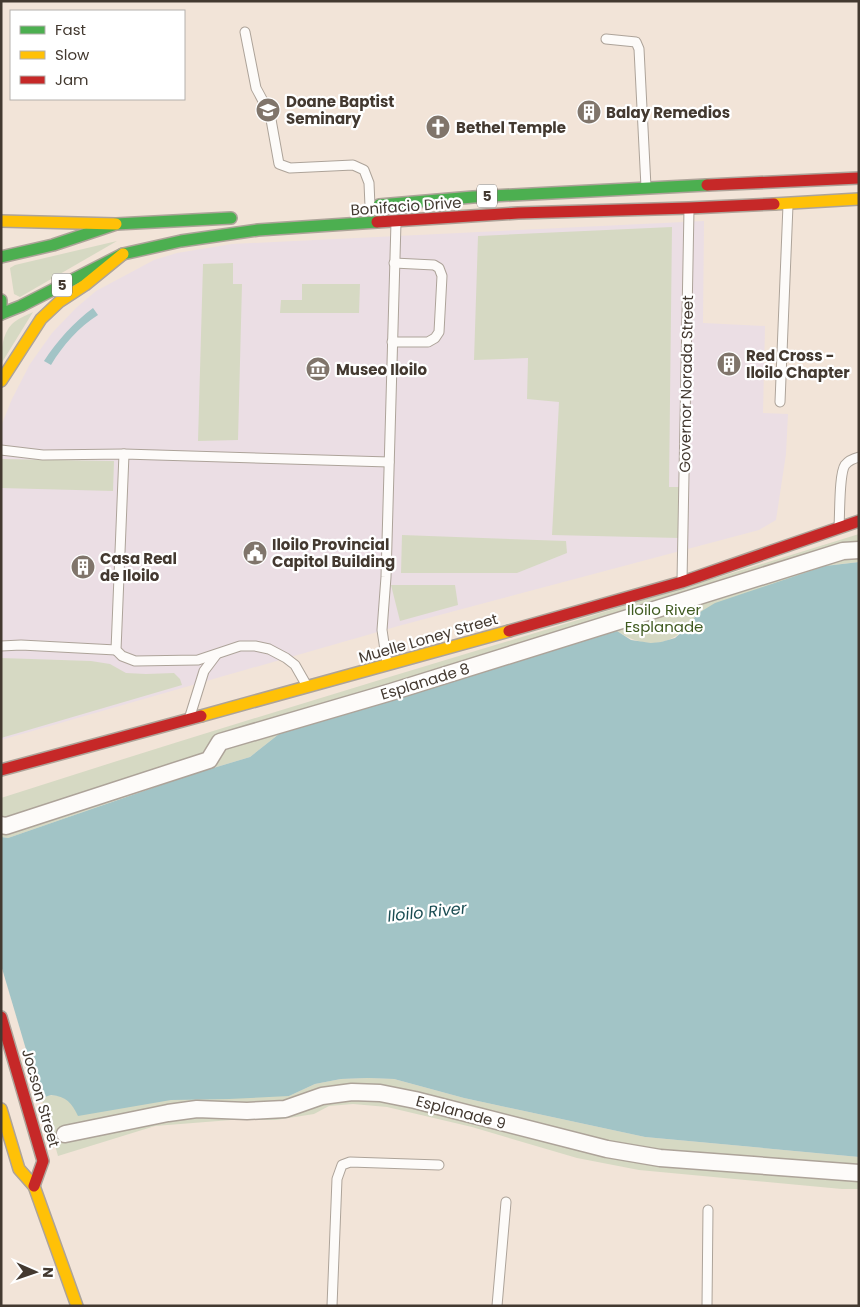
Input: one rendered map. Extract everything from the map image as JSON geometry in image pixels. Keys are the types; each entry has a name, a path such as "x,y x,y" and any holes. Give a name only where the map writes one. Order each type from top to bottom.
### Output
{"main road":[{"name":"Bonifacio Drive","path":"1,314 21,306 122,254 181,241 258,230 518,213 689,197 859,178"},
{"name":"Bonifacio Drive","path":"365,206 448,199 646,188 689,197 788,202 859,199"},
{"path":"1,221 116,224 240,218"},
{"path":"1,257 53,245 116,224"},
{"path":"1,381 41,319 59,302 122,254"},
{"path":"1,300 1,314"},
{"name":"Muelle Loney Street","path":"1,770 387,665 682,582 859,521"},
{"name":"Jocson Street","path":"1,1017 43,1161 34,1186"},
{"path":"1,1109 19,1168 34,1186 77,1306"}],"street":[{"name":"Esplanade 8","path":"1,826 6,826 209,760 220,742 391,692 844,551 859,550"},
{"name":"Esplanade 9","path":"65,1134 168,1112 197,1109 247,1111 285,1109 322,1096 352,1092 371,1092 415,1100 607,1149 660,1158 859,1174"}],"lane":[{"path":"245,32 256,88 270,114 279,164 290,168 353,164 364,170 369,183 365,206"},
{"path":"606,39 636,42 639,49 646,188"},
{"name":"Governor Norada Street","path":"682,582 690,441 689,197"},
{"path":"780,402 788,202"},
{"path":"387,665 382,630 386,577 396,222"},
{"path":"392,342 428,342 435,338 439,332 442,276 439,268 434,265 394,263"},
{"path":"1,450 44,454 124,454 389,462"},
{"path":"116,650 124,454"},
{"path":"839,528 842,477 845,465 859,457"},
{"path":"1,646 21,645 116,650 122,656 135,661 198,660 240,646 255,646 269,649 286,658 294,665 307,687"},
{"path":"189,719 204,671 220,652"},
{"path":"332,1306 337,1179 342,1164 350,1162 439,1165"},
{"path":"497,1306 506,1202"},
{"path":"707,1306 708,1210"}],"shaded area":[{"path":"704,221 703,323 765,326 763,413 788,414 786,454 776,520 759,530 402,625 1,740 1,426 30,364 52,333 76,308 96,291 154,260 177,253 232,244"}],"green space":[{"path":"672,227 669,487 680,487 679,538 552,535 559,402 527,399 528,358 474,360 478,236"},
{"path":"117,241 20,297 14,294 10,268 15,265"},
{"path":"233,263 233,284 242,284 238,440 198,441 203,264"},
{"path":"302,284 360,284 359,313 280,313 281,300 302,300"},
{"path":"33,312 1,364 3,343 9,328 17,320"},
{"path":"1,459 114,461 113,491 1,488"},
{"name":"Iloilo River Esplanade","path":"859,534 859,562 832,565 697,614 681,633 672,639 651,643 640,642 617,631 605,660 279,734 250,757 190,775 8,838 1,837 1,798 215,730"},
{"path":"402,535 566,541 567,553 517,573 401,573"},
{"path":"391,585 455,585 458,605 400,621"},
{"path":"1,658 91,661 110,664 126,673 174,673 180,679 182,685 1,738"},
{"path":"341,1079 394,1079 464,1098 645,1137 859,1157 859,1189 639,1170 577,1158 472,1127 387,1107 353,1104 329,1106 314,1114 276,1120 231,1120 155,1126 58,1156 41,1097 51,1095 63,1097 74,1107 89,1096 289,1096 315,1084"}],"water":[{"path":"93,308 98,315 72,337 51,365 44,361 66,332"},
{"name":"Iloilo River","path":"859,562 859,1157 645,1137 464,1098 394,1079 341,1079 315,1084 289,1096 171,1100 78,1116 68,1101 51,1095 1,1111 1,837 8,838 190,775 250,757 279,734 617,631 631,640 651,643 675,638 689,626 697,614 715,603 825,566"}],"pier":[{"path":"1,965 41,1100 1,1114"}],"traffic: fast":[{"path":"379,205 473,197 707,185"},
{"path":"1,257 53,245 116,224 231,218"},
{"path":"1,314 21,306 123,254 181,241 258,230 377,222"},
{"path":"1,300 1,314"}],"traffic: slow":[{"path":"774,204 859,199"},
{"path":"1,221 116,224"},
{"path":"1,381 41,319 59,302 85,285 123,254"},
{"path":"201,716 509,631"},
{"path":"1,1109 19,1169 34,1186 77,1306"}],"traffic: jam":[{"path":"707,185 859,178"},
{"path":"377,222 518,213 774,204"},
{"path":"509,631 682,582 859,521"},
{"path":"1,770 201,716"},
{"path":"1,1017 43,1161 34,1186"}],"place":[{"name":"Doane Baptist Seminary","path":"268,110"},
{"name":"Balay Remedios","path":"589,112"},
{"name":"Bethel Temple","path":"438,127"},
{"name":"Red Cross - Iloilo Chapter","path":"729,364"},
{"name":"Museo Iloilo","path":"318,369"},
{"name":"Iloilo Provincial Capitol Building","path":"255,553"},
{"name":"Casa Real de Iloilo","path":"83,567"}]}
